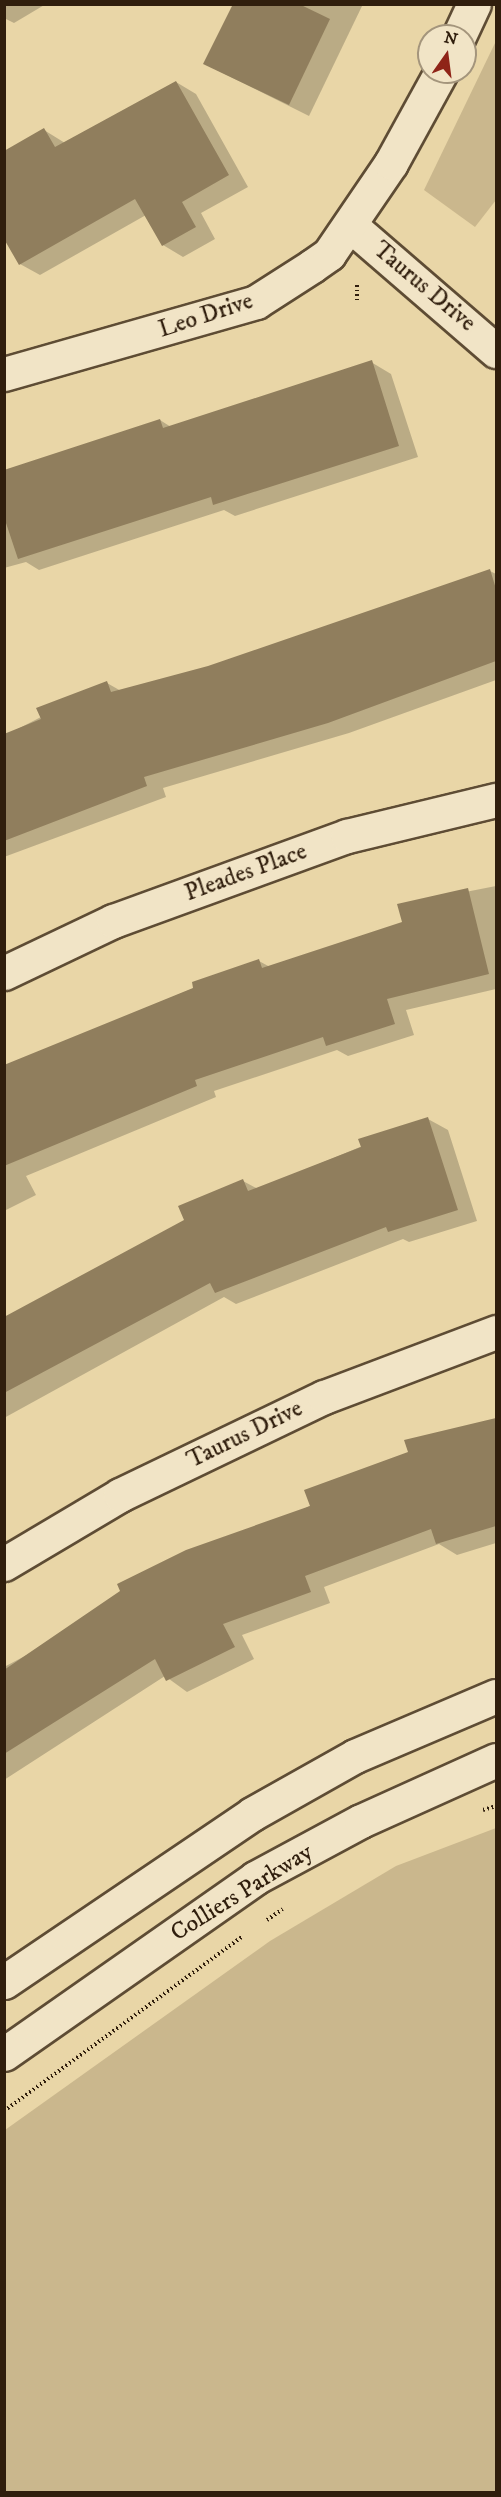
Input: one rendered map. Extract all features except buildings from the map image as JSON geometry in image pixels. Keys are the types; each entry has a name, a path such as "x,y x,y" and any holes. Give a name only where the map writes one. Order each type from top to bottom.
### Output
{"street":[{"path":"465,24 474,4"},
{"name":"Leo Drive","path":"4,374 256,303 329,254 350,225 434,84"},
{"name":"Taurus Drive","path":"350,225 496,351"},
{"name":"Pleades Place","path":"4,973 114,921 347,836 496,800"},
{"name":"Taurus Drive","path":"4,1563 120,1495 324,1397 496,1332"},
{"path":"4,1982 252,1814 356,1756 496,1696"},
{"name":"Colliers Parkway","path":"4,2054 255,1878 361,1821 496,1760"}],"path":[{"path":"357,284 357,300"},
{"path":"470,1815 496,1806"},
{"path":"258,1925 288,1906"},
{"path":"4,2111 250,1931"}],"shaded area":[{"path":"496,41 496,200 475,227 424,190"},
{"path":"496,1828 496,2492 5,2492 5,2130 270,1941 396,1866"}]}
